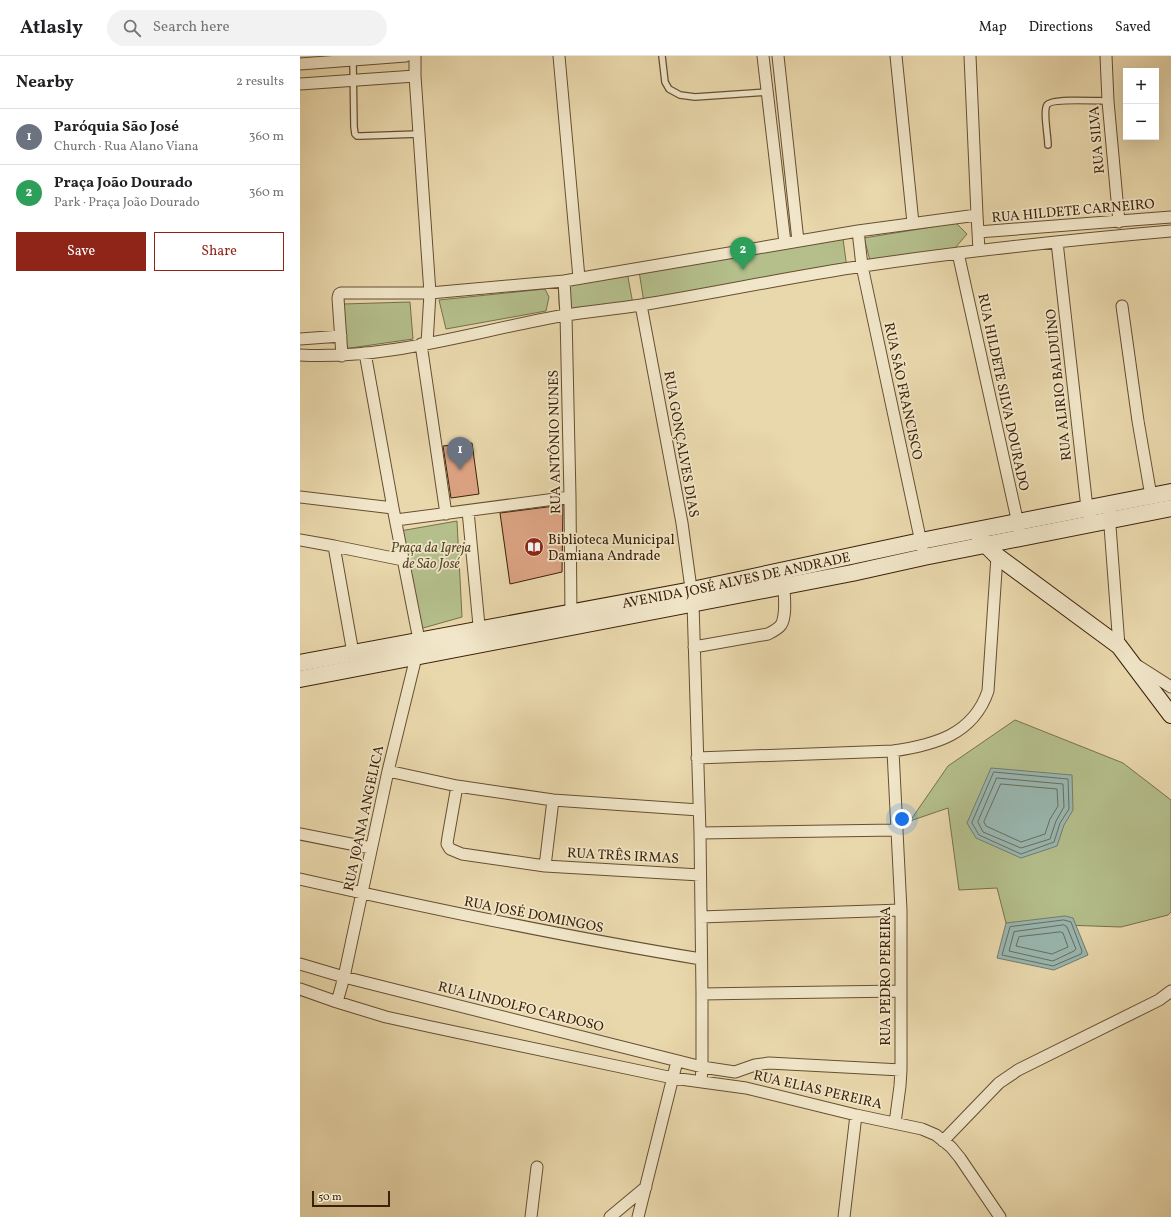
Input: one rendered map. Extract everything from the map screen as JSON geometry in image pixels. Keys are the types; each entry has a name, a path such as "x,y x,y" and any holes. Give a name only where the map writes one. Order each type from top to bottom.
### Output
{"main road":[{"name":"AVENIDA JOSÉ ALVES DE ANDRADE","path":"300,679 416,657 480,637 692,597 921,541 1171,492"},
{"name":"AVENIDA JOSÉ ALVES DE ANDRADE","path":"692,597 784,586 924,557 991,551 1021,538 1171,508"},
{"path":"974,531 991,551 1119,646 1171,715"},
{"name":"AVENIDA JOSÉ ALVES DE ANDRADE","path":"300,663 419,640 480,637"}],"street":[{"path":"300,64 406,56"},
{"path":"415,56 415,76 430,293 424,344 446,514"},
{"path":"559,56 579,278"},
{"path":"763,56 766,92 785,243"},
{"path":"778,56 798,241"},
{"path":"896,56 913,223"},
{"path":"970,56 979,250"},
{"name":"RUA SILVA","path":"1106,56 1108,101 1119,222"},
{"path":"300,84 415,76"},
{"path":"342,356 338,298 339,294 341,293 430,293 564,281 858,231 977,215"},
{"name":"RUA HILDETE CARNEIRO","path":"978,232 1171,217"},
{"path":"1100,223 1100,237"},
{"name":"RUA SÃO FRANCISCO","path":"858,231 862,266 924,557"},
{"path":"341,336 303,339 302,355 342,356 365,354 424,344 566,315 641,305 862,266 979,250 1171,231"},
{"name":"RUA ALIRIO BALDUÍNO","path":"1057,242 1087,508 1102,522"},
{"name":"RUA HILDETE SILVA DOURADO","path":"958,253 1021,538"},
{"name":"RUA ANTÔNIO NUNES","path":"564,281 570,497 571,620"},
{"name":"RUA GONÇALVES DIAS","path":"641,305 682,523 692,597"},
{"path":"1122,306 1138,421 1151,496"},
{"path":"365,354 419,640"},
{"path":"300,497 393,508"},
{"path":"396,520 570,497"},
{"path":"1109,504 1102,522 1119,646"},
{"path":"468,510 480,637"},
{"path":"300,540 403,560"},
{"path":"334,546 353,653"},
{"path":"697,758 893,751 918,748 938,742 956,732 969,721 982,706 988,691 991,551"},
{"path":"694,647 768,634 776,630 781,624 783,616 784,586"},
{"path":"692,597 700,833 702,994 701,1082"},
{"name":"RUA JOANA ANGELICA","path":"337,1002 344,977 388,771 419,640"},
{"path":"1131,662 1171,688"},
{"name":"RUA PEDRO PEREIRA","path":"893,751 901,910 901,1070 895,1123"},
{"path":"388,771 457,786 554,800 699,810"},
{"name":"RUA TRÊS IRMAS","path":"457,786 447,844 450,848 462,854 545,866 700,874"},
{"name":"RUA TRÊS IRMAS","path":"545,866 554,800"},
{"path":"700,833 896,830"},
{"path":"300,834 371,848"},
{"name":"RUA JOSÉ DOMINGOS","path":"300,879 489,920 701,959"},
{"path":"701,917 901,910"},
{"name":"RUA LINDOLFO CARDOSO","path":"300,964 344,977 677,1061 702,1067 735,1072"},
{"path":"300,989 386,1017 673,1078 701,1082 734,1086 735,1072 755,1064 769,1063 901,1070"},
{"path":"702,994 901,991"},
{"path":"944,1141 999,1082 1018,1070 1159,1000 1171,991"},
{"path":"638,1217 677,1061"},
{"name":"RUA ELIAS PEREIRA","path":"734,1086 922,1129 944,1141 960,1158 1000,1217"},
{"path":"844,1217 856,1115"},
{"path":"531,1217 537,1167"},
{"path":"610,1217 646,1187"}],"lane":[{"path":"662,56 665,82 669,89 680,95 696,97 766,92"},
{"path":"353,61 355,134 357,136 419,134"},
{"path":"1048,145 1046,112 1047,105 1049,103 1058,101 1108,101"}],"green space":[{"path":"956,223 967,234 955,248 871,264 864,238"},
{"path":"843,239 847,268 644,303 639,271"},
{"path":"627,272 633,304 560,318 558,283"},
{"path":"545,289 549,297 546,311 446,329 439,300"},
{"path":"410,302 413,339 343,349 343,304"},
{"name":"Praça da Igreja de São José","path":"457,521 462,617 416,630 400,531"},
{"path":"1015,720 1123,763 1171,800 1171,912 1168,915 1121,927 1006,923 997,888 959,890 948,808 910,821 948,766"}],"water":[{"path":"991,768 1072,775 1073,810 1064,825 1057,846 1021,858 976,838 967,823"},
{"path":"1065,916 1073,918 1088,955 1054,970 997,958 1006,923"}],"building":[{"path":"472,443 479,494 451,498 443,446"},
{"name":"Biblioteca Municipal Damiana Andrade","path":"563,505 562,572 510,584 500,513"}],"place":[{"name":"Praça João Dourado","path":"743,270"},
{"name":"Paróquia São José","path":"460,470"},
{"name":"Biblioteca Municipal Damiana Andrade","path":"534,547"}]}
